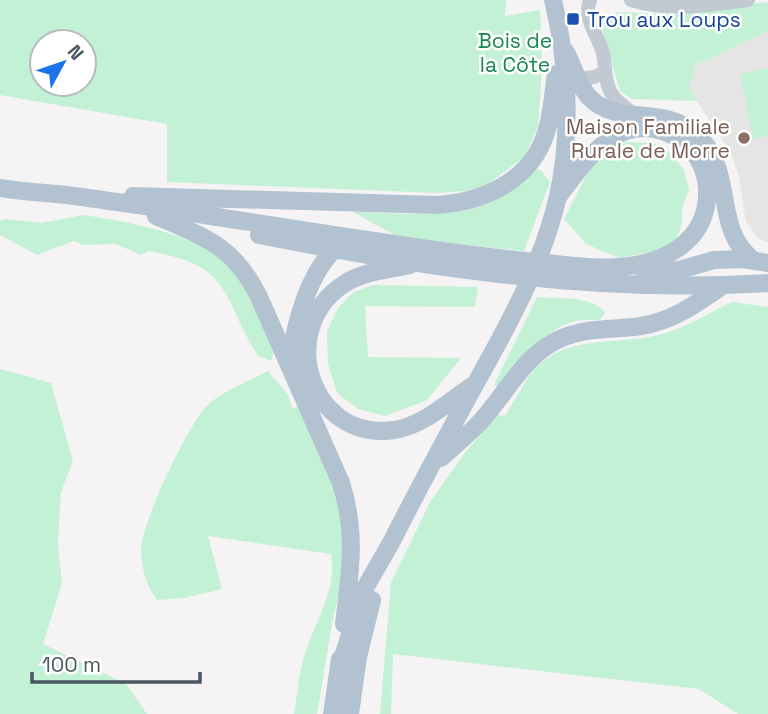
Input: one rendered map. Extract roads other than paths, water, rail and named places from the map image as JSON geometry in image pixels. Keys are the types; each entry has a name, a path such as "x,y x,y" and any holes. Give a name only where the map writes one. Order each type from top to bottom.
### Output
{"main road":[{"path":"339,669 365,588 521,299 544,242 558,197 564,159 565,120 560,40 553,0"},
{"path":"560,40 587,95 595,102 616,113 675,121 698,135 707,146 720,172 730,231 742,250 761,261"},
{"path":"73,196 180,196 436,205 484,197 519,175 536,156 549,120 560,40"},
{"path":"8,189 73,196 351,239 572,266 606,267 634,265 659,258 681,247 697,231 704,219 707,196 705,173 701,163 686,144 675,136 648,129 634,130 607,140 589,156 558,197"},
{"path":"8,189 334,250 421,263 578,281 694,286 768,283"},
{"path":"156,216 216,244 238,262 252,283 341,483 351,520 351,572 332,714"},
{"path":"694,286 707,280 721,260 730,231"},
{"path":"290,365 301,309 316,276 334,250 351,239"},
{"path":"634,265 663,271 679,270 705,260 761,261"},
{"path":"421,263 353,278 326,299 315,315 307,342 306,358 311,379 320,397 335,413 349,422 378,430 394,430 412,425 476,383"},
{"path":"430,468 480,423 528,363 549,344 579,332 664,321 685,311 722,286"},
{"path":"350,714 366,623 392,541"}],"street":[{"path":"590,0 589,17 603,54 607,85 613,96 635,114"},
{"path":"631,0 643,4 693,8 748,0"},
{"path":"579,79 605,72"}],"place":[{"name":"Trou aux Loups","path":"573,19"},
{"name":"Maison Familiale Rurale de Morre","path":"744,138"}],"park label":[{"name":"Bois de la Côte","path":"515,52"}]}
